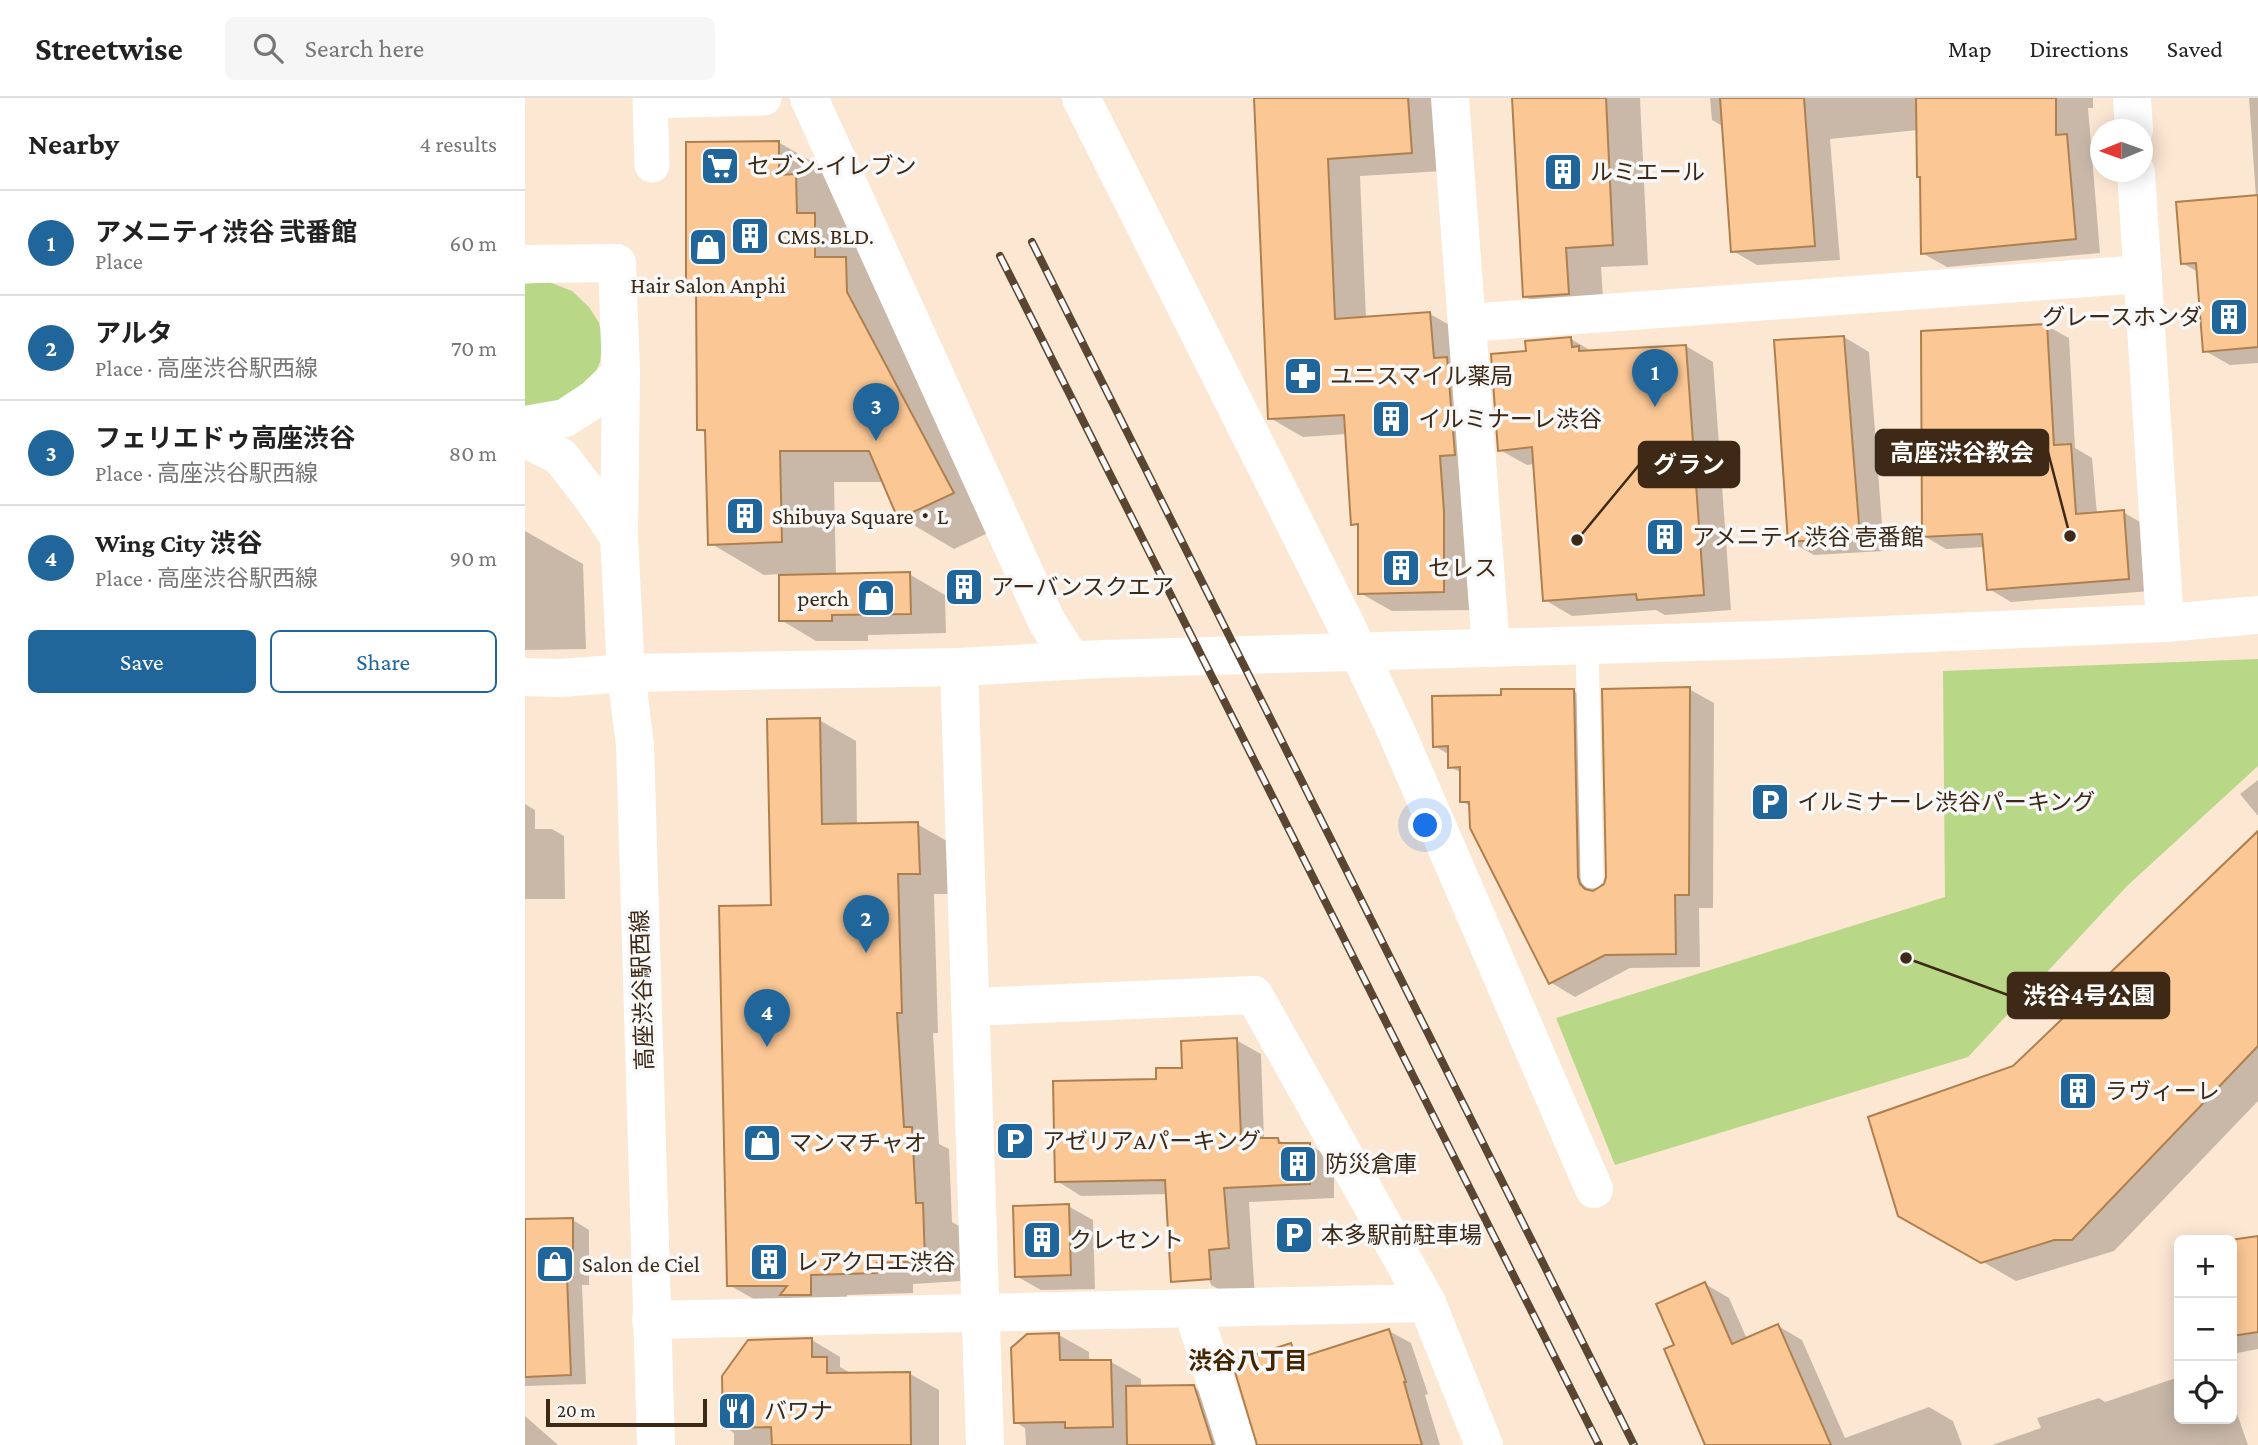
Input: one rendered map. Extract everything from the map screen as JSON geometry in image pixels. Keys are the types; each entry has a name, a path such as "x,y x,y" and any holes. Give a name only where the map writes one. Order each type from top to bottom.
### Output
{"street":[{"path":"652,164 650,100 764,98"},
{"path":"809,98 1042,612 1088,660"},
{"path":"1081,98 1346,625 1340,653 1401,743 1594,1189"},
{"path":"1450,98 1491,648"},
{"path":"2132,98 2133,119"},
{"path":"2137,182 2165,622"},
{"name":"高座渋谷駅西線","path":"525,264 617,263 621,373 619,537 626,673 635,745 656,1445"},
{"path":"1467,323 2143,274"},
{"path":"525,425 565,418 594,399 621,373"},
{"path":"525,438 561,457 619,537"},
{"path":"525,677 959,667 1088,660 1765,640 2165,622 2258,615"},
{"path":"959,667 985,1445"},
{"path":"970,1007 1254,995 1427,1303 1484,1445"},
{"path":"652,1320 1427,1303"},
{"path":"1192,1308 1236,1445"}],"lane":[{"path":"1587,645 1592,877"}],"green space":[{"path":"549,282 572,291 589,307 599,323 603,340 600,362 594,376 563,403 525,406 525,284"},
{"path":"2258,659 2258,766 2127,886 1968,1057 1615,1165 1556,1018 1945,897 1943,671"}],"building":[{"path":"1254,98 1408,98 1412,153 1328,159 1335,319 1430,312 1434,358 1447,357 1455,455 1440,456 1444,512 1444,592 1358,594 1358,524 1351,525 1344,415 1268,419"},
{"name":"ルミエール","path":"1512,98 1606,98 1613,245 1566,248 1569,294 1523,297"},
{"path":"1720,98 1804,98 1815,246 1731,252"},
{"path":"1916,98 2056,98 2056,135 2067,134 2076,239 1921,254"},
{"path":"779,141 779,175 796,174 797,213 815,213 815,257 846,257 847,292 954,493 898,519 869,451 780,451 782,542 708,545 705,430 697,430 696,283 686,283 686,142"},
{"path":"2258,195 2258,347 2203,352 2196,263 2181,264 2176,202"},
{"path":"2047,324 2054,445 2071,444 2076,514 2124,510 2129,579 1987,590 1982,534 1922,537 1921,331"},
{"path":"1844,336 1860,537 1788,542 1774,340"},
{"path":"1571,337 1572,347 1579,346 1579,351 1686,345 1704,595 1637,600 1636,594 1543,601 1532,447 1498,451 1491,354 1526,351 1525,341"},
{"path":"910,572 911,614 832,615 832,621 779,621 779,575"},
{"path":"1690,687 1689,895 1675,895 1676,954 1605,955 1549,984 1470,828 1469,802 1460,802 1460,767 1448,768 1448,746 1433,747 1432,696 1501,695 1501,689 1574,689 1578,877 1585,889 1593,891 1604,884 1606,877 1602,689"},
{"path":"820,718 822,824 918,822 920,874 898,874 902,1013 897,1013 904,1127 912,1127 916,1203 923,1203 925,1261 877,1263 877,1273 811,1275 811,1295 780,1295 787,1286 727,1286 719,906 771,905 767,719"},
{"name":"ラヴィーレ","path":"2258,831 2258,1046 2072,1240 2054,1240 1981,1263 1898,1216 1868,1117 2013,1066"},
{"path":"1237,1038 1241,1138 1278,1138 1279,1143 1310,1143 1310,1184 1224,1188 1229,1248 1209,1250 1211,1279 1171,1282 1165,1180 1055,1182 1053,1081 1156,1079 1156,1068 1182,1068 1181,1041"},
{"name":"クレセント","path":"1069,1204 1071,1275 1015,1277 1013,1206"},
{"path":"573,1218 573,1277 567,1277 571,1375 525,1377 525,1219"},
{"path":"2258,1236 2258,1332 2237,1335 2237,1298 2237,1239"},
{"path":"1705,1282 1732,1344 1778,1324 1831,1445 1705,1445 1664,1349 1674,1345 1656,1304"},
{"path":"1389,1329 1422,1445 1257,1445 1232,1362 1291,1343 1296,1359"},
{"path":"1059,1333 1060,1360 1111,1360 1113,1427 1065,1428 1065,1422 1014,1423 1011,1348 1027,1334"},
{"path":"812,1338 812,1357 827,1357 827,1373 910,1372 911,1445 772,1445 771,1427 723,1428 722,1376 748,1340"},
{"path":"1194,1385 1213,1445 1127,1445 1126,1386"}],"railway":[{"path":"1032,242 1634,1445"},
{"path":"1000,256 1599,1445"}],"place":[{"name":"セブン-イレブン","path":"720,166"},
{"name":"ルミエール","path":"1563,172"},
{"name":"CMS. BLD.","path":"750,236"},
{"name":"Hair Salon Anphi","path":"708,247"},
{"name":"グレースホンダ","path":"2229,317"},
{"name":"ユニスマイル薬局","path":"1303,376"},
{"name":"アメニティ渋谷 弐番館","path":"1655,407"},
{"name":"イルミナーレ渋谷","path":"1391,419"},
{"name":"フェリエドゥ高座渋谷","path":"876,441"},
{"name":"Shibuya Square・L","path":"745,516"},
{"name":"高座渋谷教会","path":"2070,536"},
{"name":"アメニティ渋谷 壱番館","path":"1665,537"},
{"name":"グラン","path":"1577,540"},
{"name":"セレス","path":"1401,568"},
{"name":"アーバンスクエア","path":"964,587"},
{"name":"perch","path":"876,598"},
{"name":"イルミナーレ渋谷パーキング","path":"1770,802"},
{"name":"アルタ","path":"866,953"},
{"name":"渋谷4号公園","path":"1906,958"},
{"name":"Wing City 渋谷","path":"767,1047"},
{"name":"ラヴィーレ","path":"2078,1091"},
{"name":"アゼリアAパーキング","path":"1015,1141"},
{"name":"マンマチャオ","path":"762,1143"},
{"name":"防災倉庫","path":"1298,1164"},
{"name":"本多駅前駐車場","path":"1294,1235"},
{"name":"クレセント","path":"1042,1240"},
{"name":"レアクロエ渋谷","path":"769,1262"},
{"name":"Salon de Ciel","path":"555,1264"},
{"name":"バワナ","path":"737,1411"}],"district":[{"name":"渋谷八丁目","path":"1248,1360"}]}
